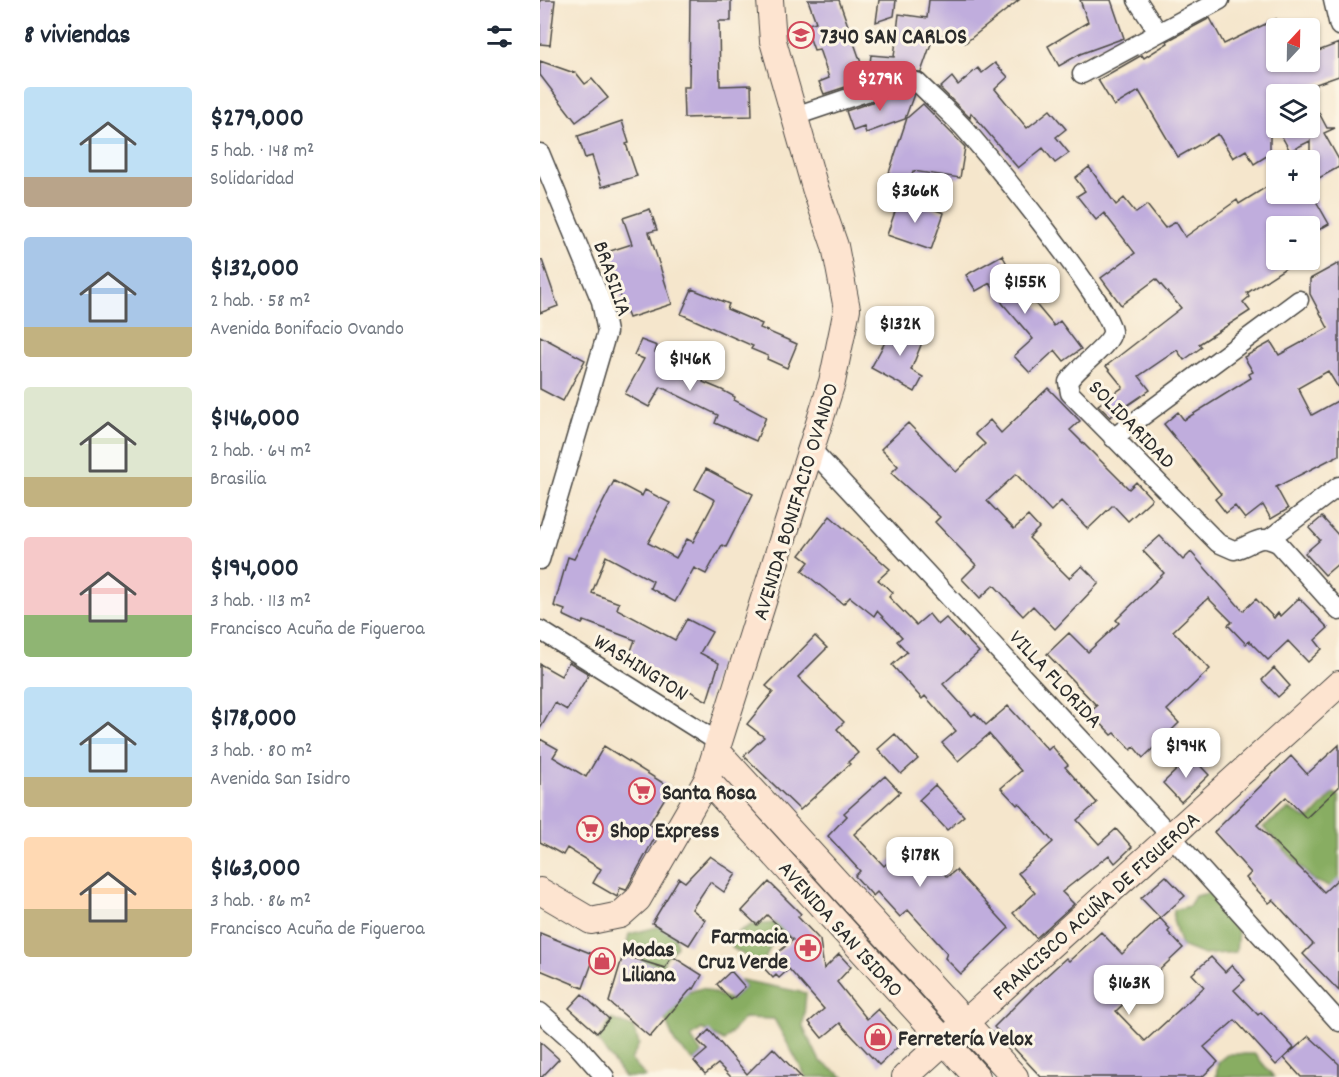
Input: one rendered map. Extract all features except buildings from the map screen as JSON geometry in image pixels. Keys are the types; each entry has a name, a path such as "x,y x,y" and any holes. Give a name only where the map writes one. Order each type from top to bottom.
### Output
{"main road":[{"name":"AVENIDA BONIFACIO OVANDO","path":"540,891 591,921 620,915 638,898 707,780 832,382 848,309 835,246 773,41 770,0"},
{"name":"FRANCISCO ACUÑA DE FIGUEROA","path":"904,1077 1339,684"},
{"name":"AVENIDA SAN ISIDRO","path":"718,746 1015,1077"},
{"name":"AVENIDA SAN ISIDRO","path":"707,780 977,1077"}],"street":[{"path":"1137,0 1158,32"},
{"path":"1082,74 1220,0"},
{"path":"1333,0 1339,26"},
{"name":"SOLIDARIDAD","path":"795,116 896,82 917,82 963,128 1083,279 1110,320 1113,332 1109,340 1068,382 1070,393 1225,549 1234,550 1258,539 1269,538"},
{"name":"BRASILIA","path":"540,153 601,301 607,332 540,560"},
{"path":"1113,438 1299,300"},
{"name":"VILLA FLORIDA","path":"811,449 1171,836 1339,1022"},
{"path":"1339,486 1269,538 1279,544 1339,611"},
{"name":"WASHINGTON","path":"540,630 718,746"},
{"path":"540,1012 575,1043 605,1077"}],"green space":[{"path":"1334,793 1339,796 1339,890 1314,881 1263,827 1289,809 1305,818 1311,818"},
{"path":"748,803 928,1001 926,1002 744,805"},
{"path":"1213,892 1238,931 1236,952 1204,955 1181,946 1173,920 1174,910 1189,906 1195,896"},
{"path":"785,922 789,937 771,945 762,966 732,948 738,932 751,925"},
{"path":"661,926 673,932 677,946 666,958 656,984 643,976 642,957 626,948 629,934"},
{"path":"741,980 806,993 803,1027 820,1061 844,1077 806,1077 774,1019 744,1018 724,1041 702,1029 691,1037 702,1054 694,1061 675,1043 664,1017 686,993 702,988 731,1000 745,987"},
{"path":"611,1019 633,1027 639,1044 631,1060 646,1077 624,1077 598,1041"},
{"path":"1228,1054 1255,1054 1274,1077 1216,1077 1218,1062"}],"place":[{"name":"7340 SAN CARLOS","path":"801,35"},
{"name":"Santa Rosa","path":"642,791"},
{"name":"Shop Express","path":"590,829"},
{"name":"Farmacia Cruz Verde","path":"808,948"},
{"name":"Modas Liliana","path":"602,961"},
{"name":"Ferretería Velox","path":"878,1037"}]}
